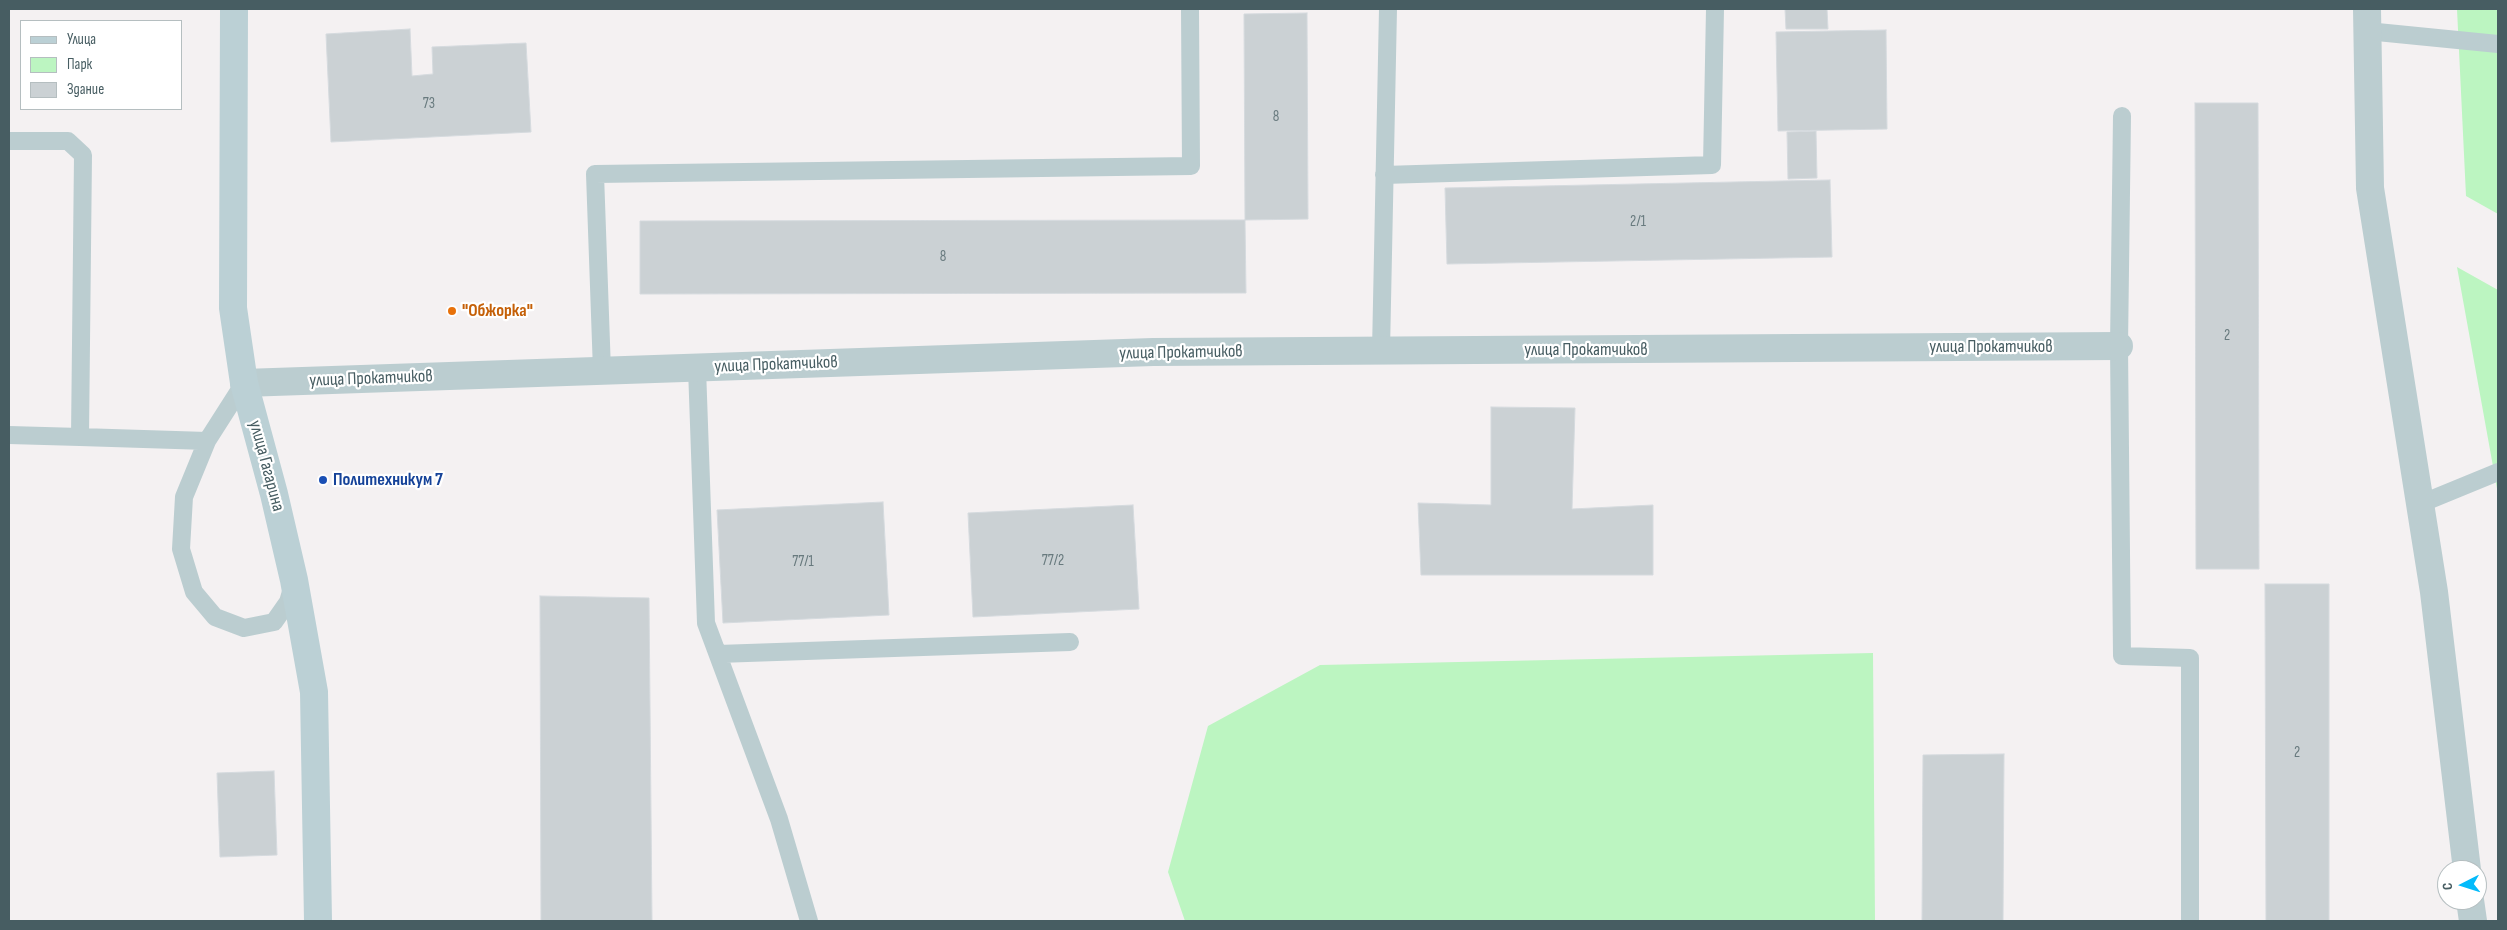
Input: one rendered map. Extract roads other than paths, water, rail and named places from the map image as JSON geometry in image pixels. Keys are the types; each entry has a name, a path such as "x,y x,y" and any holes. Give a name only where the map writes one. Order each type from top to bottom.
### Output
{"street":[{"name":"улица Гагарина","path":"234,9 233,308 244,383 274,494 294,580 314,692 318,921"},
{"path":"2367,20 2370,188 2434,592 2466,860"},
{"name":"улица Прокатчиков","path":"244,383 1153,352 2119,346"}],"lane":[{"path":"602,371 595,174 1191,166 1190,9"},
{"path":"1381,351 1388,9"},
{"path":"1384,175 1712,165 1714,9"},
{"path":"2367,20 2498,44"},
{"path":"2122,116 2119,346 2122,656 2190,658 2190,921"},
{"path":"9,141 68,141 83,155 80,437"},
{"path":"697,368 706,624 779,819 809,921"},
{"path":"244,383 207,441 184,497 181,548 194,592 215,617 244,628 274,622 288,602 294,580"},
{"path":"9,435 207,441"},
{"path":"2420,504 2498,472"},
{"path":"718,654 1070,642"}],"place":[{"name":"\"Обжорка\"","path":"452,311"},
{"name":"Политехникум 7","path":"323,480"}]}
